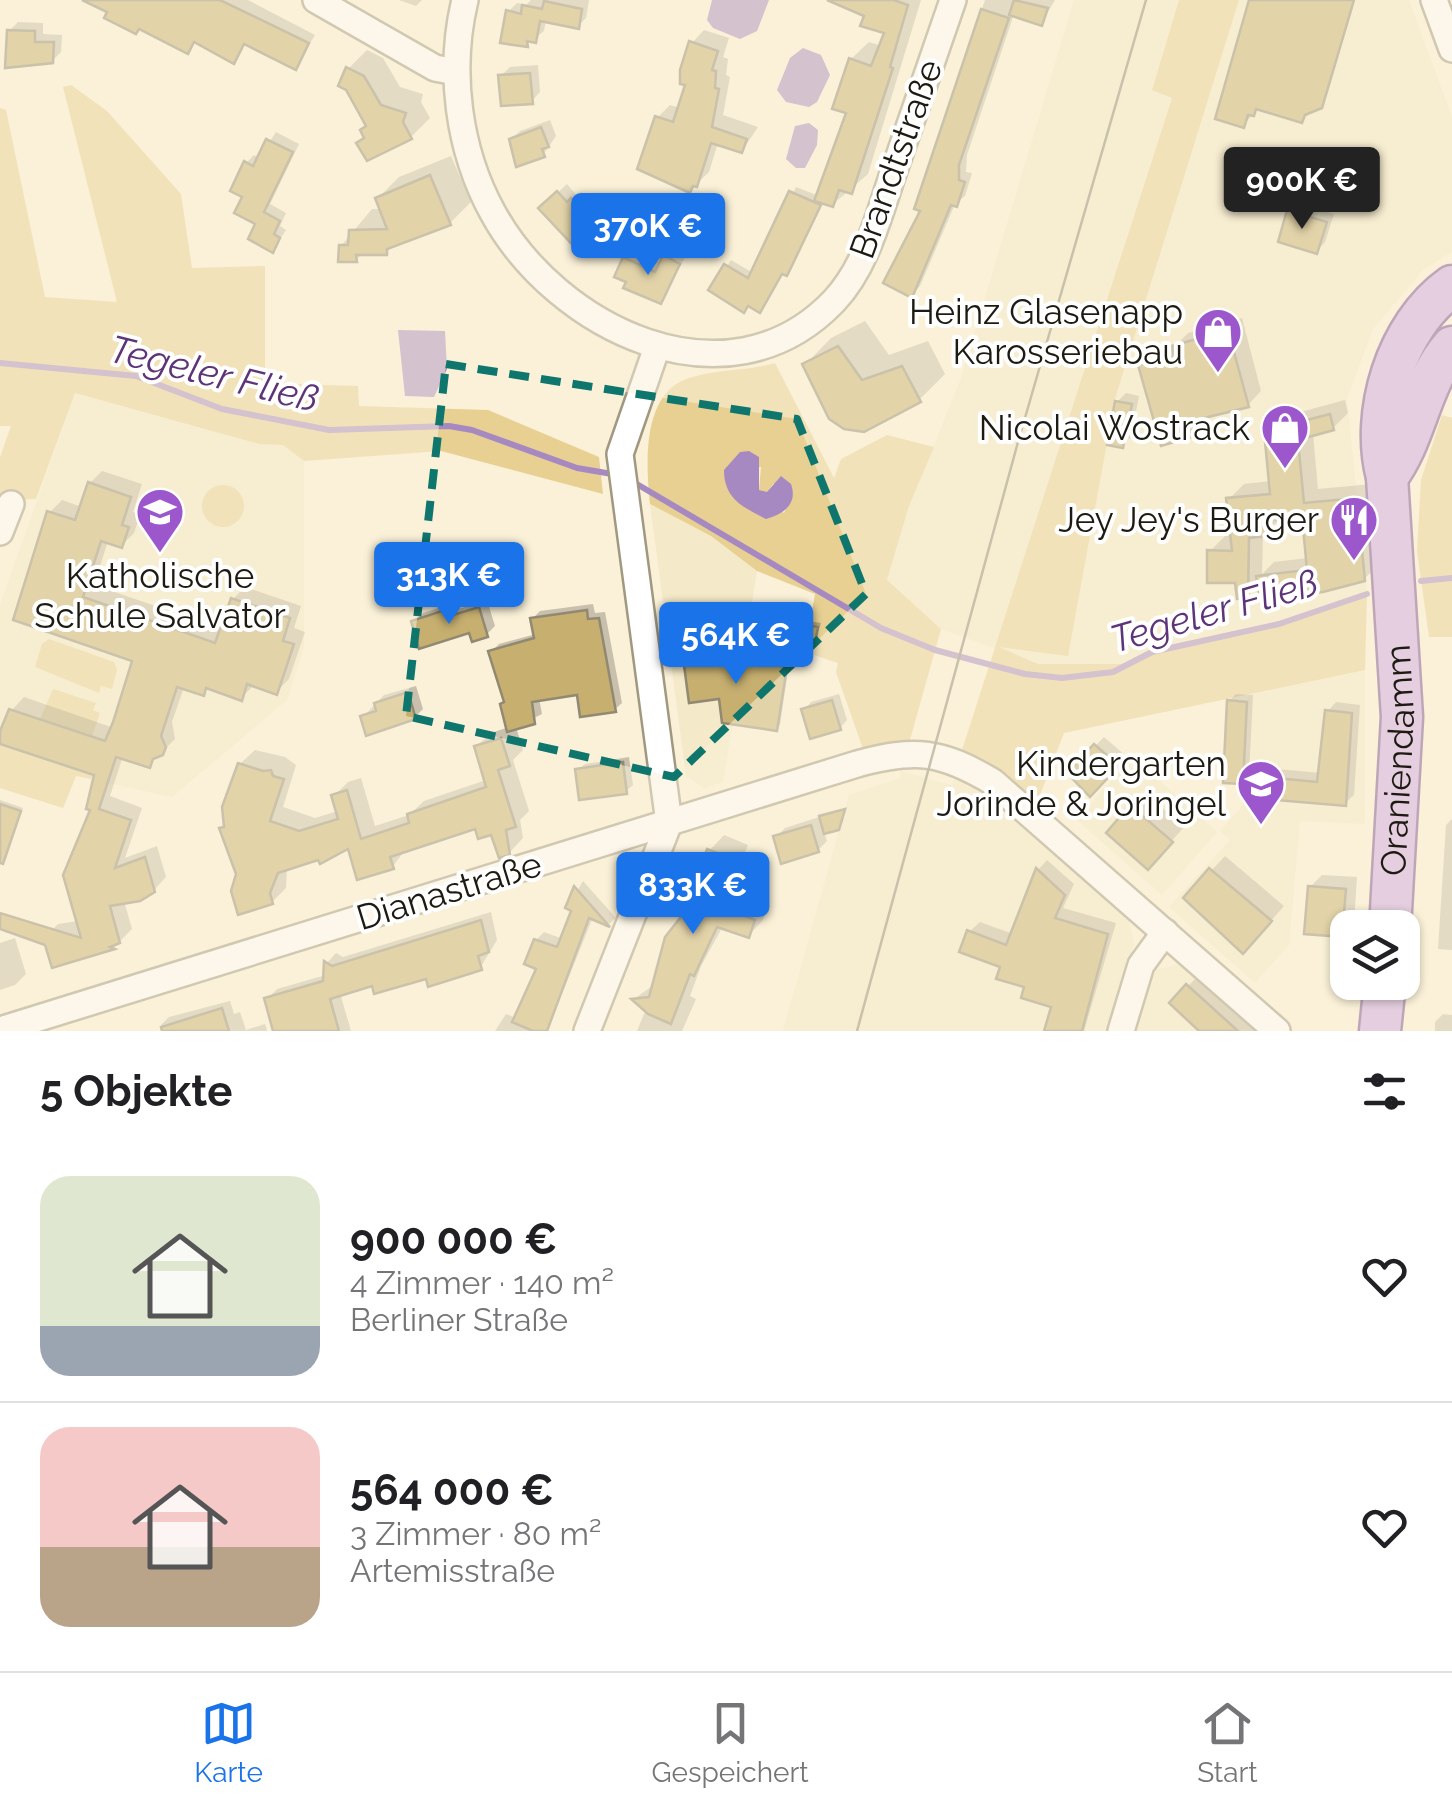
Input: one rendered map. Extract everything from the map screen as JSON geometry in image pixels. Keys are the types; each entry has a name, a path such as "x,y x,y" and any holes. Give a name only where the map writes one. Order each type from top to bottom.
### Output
{"main road":[{"name":"Oraniendamm","path":"1391,910 1402,718 1387,477 1378,446 1381,409 1394,371 1420,322 1452,286"},
{"path":"1387,477 1404,455 1428,384 1452,346"},
{"path":"1380,1031 1383,1000"}],"street":[{"path":"316,0 435,68 456,72"},
{"name":"Brandtstraße","path":"465,0 456,72 459,108 478,178 492,212 521,256 549,286 584,313 657,347 704,354 752,350 794,332 834,301 871,236 953,0"},
{"path":"1434,0 1452,50"},
{"path":"587,1031 669,823 620,454 657,347"},
{"path":"0,532 10,504"},
{"name":"Dianastraße","path":"0,1030 857,764 922,752 957,760 994,782 1277,1031"},
{"path":"1121,1031 1141,965 1165,932"}],"highlighted area":[{"path":"446,364 797,419 866,594 674,777 406,716"}],"shaded area":[{"path":"712,0 769,0 757,31 740,39 713,28 707,20"},
{"path":"1074,0 1179,0 1152,89 1172,97 1123,249 1067,655 1115,399 1239,0 1409,0 1452,117 1452,252 1424,269 1373,329 1347,398 1367,594 1279,624 1152,652 1127,664 1038,664 941,629 887,581 909,506 960,381"},
{"path":"1179,0 1239,0 1115,399 1068,656 999,647 1038,664 1127,664 1152,652 1279,624 1367,594 1365,670 1064,733 1036,805 983,759 961,753 1172,98 1152,90"},
{"path":"803,48 821,55 830,75 817,102 809,107 786,102 777,90 790,58"},
{"path":"71,85 107,111 181,194 192,268 265,266 265,377 292,384 358,386 359,406 488,410 599,457 603,494 441,451 304,461 283,445 259,444 75,393 36,499 0,500 0,457 11,426 0,426 0,108 6,110 45,297 117,302 63,87"},
{"path":"809,123 818,130 817,145 805,168 796,168 786,159 795,126"},
{"path":"398,330 445,331 447,369 434,397 405,396"},
{"path":"775,363 834,478 841,459 887,435 934,447 909,506 887,580 941,629 908,747 863,749 836,672 838,663 805,652 815,594 757,571 711,536 650,504 650,432 662,399 673,386 689,378","holes":["761,467 759,490 767,493 773,484 793,493 784,513 725,470"]},
{"name":"Katholische Schule Salvator","path":"75,393 258,444 283,445 304,461 304,647 287,700 172,797 76,776 63,808 0,788 0,605"},
{"path":"1442,415 1452,418 1452,637 1429,637 1417,551 1421,480"},
{"path":"749,451 759,457 759,490 767,492 781,476 793,491 788,507 766,519 736,501 725,480 724,470 740,452"},
{"path":"223,485 238,491 244,506 238,521 223,527 208,521 202,506 208,491"},
{"path":"650,504 711,536 757,571 723,782 704,788 686,776"},
{"path":"49,639 114,662 117,670 112,689 101,686 99,693 35,667 42,644"},
{"name":"Kindergarten Jorinde & Joringel","path":"1365,670 1365,824 1300,821 1289,945 1255,983 1169,907 1230,840 1220,831 1243,805 1248,695"},
{"path":"53,689 96,703 93,710 100,713 92,736 40,719"},
{"path":"0,744 82,772 85,767 94,775 91,779 76,776 63,808 0,788"},
{"path":"1144,767 1217,832 1162,895 1077,820 1121,769"},
{"path":"901,771 951,785 955,777 989,789 1128,918 1134,943 1108,1031 783,1031 849,795 900,778"},
{"path":"1176,965 1188,970 1257,1031 1133,1031 1148,978 1155,970"}],"building":[{"path":"82,0 220,0 309,43 296,70 244,44 234,64 194,42 188,54 139,29 136,34 104,18 107,12"},
{"path":"827,0 894,0 908,5 890,67 893,68 852,194 839,190 833,207 814,201 846,113 832,109 849,58 871,66 884,33 860,26 864,16"},
{"path":"1014,0 1048,8 1042,26 1009,15"},
{"path":"1249,0 1354,0 1322,108 1305,115 1302,123 1256,109 1254,116 1248,115 1244,128 1215,119"},
{"path":"544,1 582,9 579,29 540,21 536,43 527,41 528,47 500,43 506,10 521,14 522,5 542,9"},
{"path":"981,9 1009,18 959,165 959,180 965,182 957,207 951,205 912,298 883,283 920,211 914,209"},
{"path":"7,30 35,31 35,42 54,42 53,63 5,68"},
{"path":"689,41 718,51 712,70 716,71 715,88 719,89 712,127 747,139 742,153 711,143 697,187 693,186 690,193 637,169 655,116 673,122 685,85 680,84 680,70"},
{"path":"346,67 364,76 381,105 406,113 403,122 412,139 367,161 356,143 364,138 360,130 366,126 346,90 338,86"},
{"path":"530,73 533,104 501,106 498,75"},
{"path":"541,127 549,147 542,149 545,157 516,167 509,139"},
{"path":"266,139 293,152 264,212 280,221 274,234 280,238 273,253 248,239 255,224 234,213 242,197 230,191 244,161 253,166"},
{"path":"430,175 451,225 387,249 387,255 356,255 357,262 338,262 339,245 348,245 349,230 387,229 375,198"},
{"path":"557,191 567,202 571,198 608,238 589,255 582,255 538,208"},
{"path":"789,191 821,205 787,276 782,274 760,313 748,306 744,313 708,290 724,264 748,278"},
{"path":"1287,210 1327,222 1317,254 1278,242"},
{"path":"663,255 680,264 661,304 623,288 626,282 614,277 623,257 655,272"},
{"path":"1228,330 1249,407 1192,421 1196,436 1161,446 1138,365 1174,357 1172,346"},
{"path":"838,346 862,380 902,366 921,402 864,432 844,429 829,419 802,364"},
{"path":"1115,401 1132,404 1123,448 1107,445"},
{"path":"1330,414 1334,430 1298,440 1304,503 1357,498 1365,581 1323,592 1260,599 1256,576 1307,570 1302,517 1267,520 1268,536 1249,538 1248,598 1237,599 1235,583 1207,583 1207,550 1232,551 1226,498 1270,494 1264,431"},
{"path":"88,482 131,497 122,525 129,527 122,548 101,541 83,597 215,643 231,598 290,618 283,641 294,644 277,695 247,684 242,701 206,688 204,696 177,687 161,736 166,747 163,755 153,759 150,768 116,757 99,809 131,820 115,868 145,857 155,892 140,901 110,906 120,943 110,947 115,949 52,968 45,945 0,929 0,913 81,938 63,875 90,810 86,809 94,775 0,744 0,731 9,709 105,741 113,722 132,661 13,620 47,511 75,520"},
{"path":"479,607 488,637 472,642 469,633 419,649 411,621 448,609 450,616"},
{"path":"587,610 588,619 599,618 616,712 580,717 577,695 532,702 535,724 507,732 500,704 504,702 488,651 534,638 530,618"},
{"path":"794,623 818,627 815,644 792,640"},
{"path":"682,650 733,651 732,657 787,667 777,731 722,723 719,699 689,703"},
{"path":"408,692 416,719 366,736 360,716 376,711 374,703"},
{"path":"832,700 841,730 810,739 801,709"},
{"path":"1227,700 1247,702 1243,784 1223,783"},
{"path":"1325,710 1352,713 1346,806 1263,799 1265,777 1317,782"},
{"path":"501,738 510,766 498,770 516,827 506,830 510,855 499,858 491,835 478,839 475,829 390,857 394,869 357,880 348,849 320,864 318,860 278,873 270,893 273,904 238,915 231,891 236,874 219,828 224,827 222,807 238,763 271,770 273,776 284,779 270,821 299,831 338,819 331,795 347,790 361,839 409,823 407,814 486,787 474,746"},
{"path":"1094,744 1119,766 1090,797 1067,773"},
{"path":"623,762 627,794 579,800 575,769"},
{"path":"0,804 21,811 3,864 0,863"},
{"path":"1130,805 1173,842 1148,870 1106,833"},
{"path":"845,809 839,830 824,834 819,816"},
{"path":"811,825 819,852 781,864 773,836"},
{"path":"707,849 735,860 717,904 755,920 749,938 717,927 694,976 690,974 671,1024 648,1014 631,999 649,997 665,937 680,918"},
{"path":"1036,868 1065,895 1055,918 1108,934 1082,1031 1044,1031 1051,1007 1021,998 1024,987 996,979 1000,967 959,952 967,930 1006,945"},
{"path":"1209,868 1272,921 1243,954 1183,898"},
{"path":"574,886 610,927 589,918 547,1031 533,1031 512,1022 536,969 524,964 534,939 557,947 571,911 565,908"},
{"path":"1308,886 1346,889 1344,910 1330,910 1330,936 1304,934"},
{"path":"481,920 489,952 478,956 482,970 428,987 426,979 374,994 372,986 330,999 339,1031 273,1031 264,998 323,981 324,961 332,966"},
{"path":"1186,984 1238,1031 1199,1031 1169,1003"},
{"path":"222,1008 229,1031 162,1031 161,1027"}],"waterway":[{"name":"Tegeler Fließ","path":"0,363 136,376 222,409 329,430 449,426 472,430 577,468 618,475"},
{"name":"Tegeler Fließ","path":"630,480 881,628 935,650 1025,674 1062,678 1113,672 1152,652 1279,624 1367,594"},
{"name":"Tegeler Fließ","path":"1421,581 1452,578"}],"tram line":[{"path":"857,1031 1018,442 1146,0"}],"place":[{"name":"Heinz Glasenapp Karosseriebau","path":"1218,374"},
{"name":"Nicolai Wostrack","path":"1285,470"},
{"name":"Katholische Schule Salvator","path":"160,554"},
{"name":"Jey Jey's Burger","path":"1354,562"},
{"name":"Kindergarten Jorinde & Joringel","path":"1261,826"}]}
